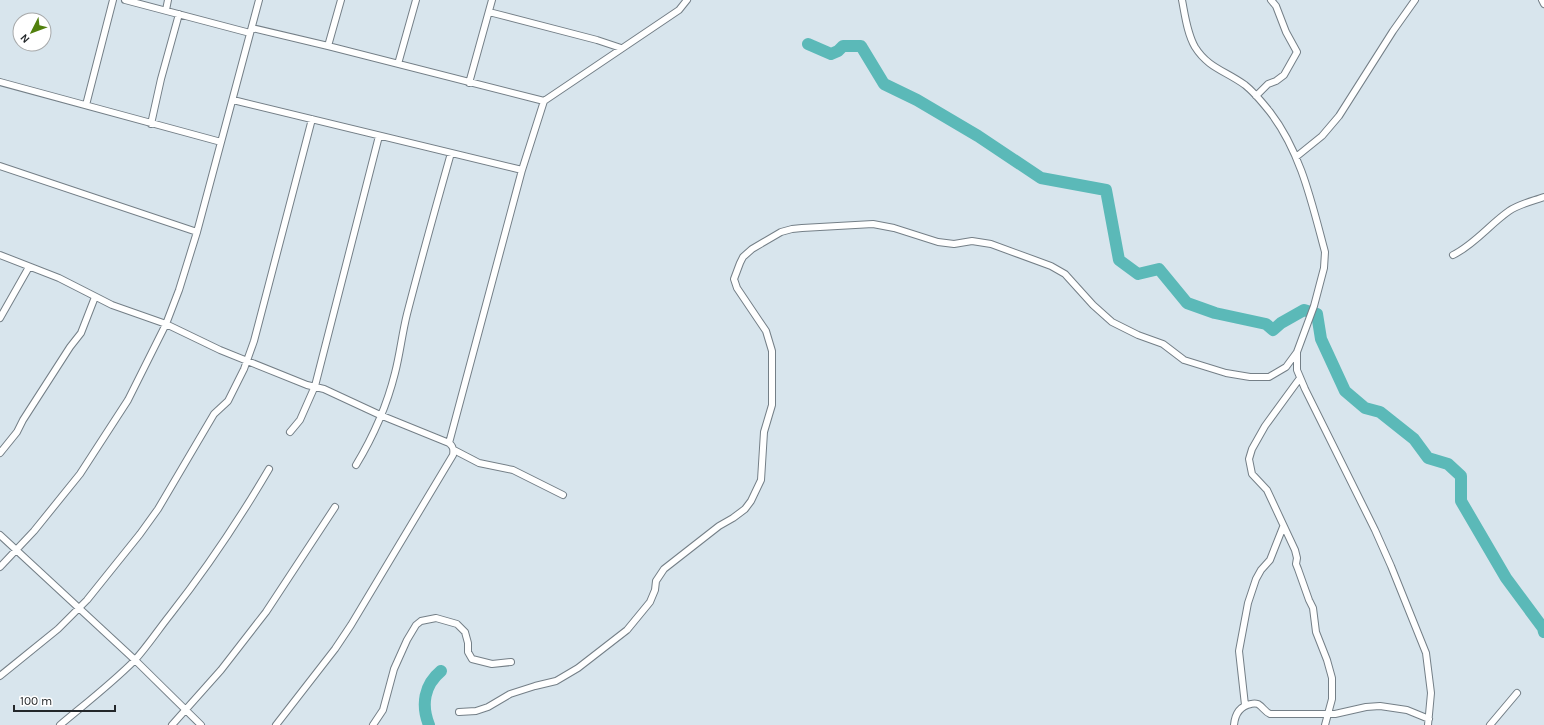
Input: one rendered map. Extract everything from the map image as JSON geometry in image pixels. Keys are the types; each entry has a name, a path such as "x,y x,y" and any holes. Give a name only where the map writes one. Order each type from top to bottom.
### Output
{"street":[{"path":"86,105 113,0"},
{"path":"125,0 251,31 328,46 544,101"},
{"path":"166,10 168,0"},
{"path":"0,567 34,531 80,474 128,400 166,324 179,290 197,232 259,0"},
{"path":"328,46 341,0"},
{"path":"398,64 416,0"},
{"path":"469,83 492,0"},
{"path":"449,442 522,170 544,101 679,10 687,0"},
{"path":"459,712 476,711 488,707 510,694 556,681 578,668 627,630 650,602 655,590 656,580 664,569 719,526 739,513 751,501 761,480 764,432 772,405 772,351 766,331 737,288 734,279 743,257 762,242 781,232 802,228 874,224 894,228 938,242 954,244 972,241 991,244 1051,266 1065,274 1093,305 1112,322 1138,335 1163,344 1184,360 1226,373 1250,377 1269,378 1286,367 1296,352 1310,317 1324,268 1325,252 1312,204 1296,157 1275,120 1245,85 1212,66 1203,58 1192,40 1182,0"},
{"path":"1256,96 1268,84 1276,81 1284,75 1297,52 1286,32 1276,6 1271,0"},
{"path":"1296,157 1322,136 1339,116 1352,98 1393,31 1416,0"},
{"path":"1542,0 1544,4"},
{"path":"489,12 597,40 621,48"},
{"path":"151,124 161,79 179,14"},
{"path":"0,82 221,142"},
{"path":"233,100 522,170"},
{"path":"0,676 58,629 79,609 158,509 214,414 228,401 247,360 312,119"},
{"path":"290,432 300,420 315,386 379,136"},
{"path":"356,465 370,443 395,374 405,324 425,244 451,153"},
{"path":"0,166 197,232"},
{"path":"1453,255 1472,244 1478,236 1508,211 1544,197"},
{"path":"0,255 64,281 94,297 166,324 220,350 307,385 324,389 380,415 449,442 454,450 479,463 502,466 513,470 563,495"},
{"path":"0,318 29,267"},
{"path":"0,453 17,432 23,420 70,347 81,333 94,297"},
{"path":"1234,725 1236,715 1245,705 1256,703 1270,714 1335,714 1366,707 1380,706 1406,710 1428,722 1431,693 1426,653 1376,530 1300,378 1296,361 1296,352"},
{"path":"1300,378 1265,426 1252,449 1249,460 1252,474 1267,490 1295,550 1297,558 1296,564 1313,608 1316,632 1330,670 1333,687 1332,698 1325,725"},
{"path":"276,725 347,631 453,455 454,450"},
{"path":"60,725 109,684 134,660 196,582 219,550 269,469"},
{"path":"172,725 221,670 266,612 335,507"},
{"path":"1245,705 1239,651 1248,603 1256,579 1261,570 1270,560 1284,527"},
{"path":"0,535 134,660 201,725"},
{"path":"373,725 383,710 394,669 407,640 416,625 421,621 436,618 457,624 465,632 468,643 468,652 472,660 492,664 511,662"},
{"path":"1490,725 1517,693"}],"waterway":[{"path":"808,44 831,54 838,51 843,46 861,46 884,84 917,100 978,136 1041,178 1106,190 1119,260 1138,274 1159,269 1187,303 1215,313 1266,324 1273,330 1281,323 1304,310 1317,314 1321,339 1345,391 1365,408 1380,412 1414,439 1428,458 1448,464 1461,476 1461,501 1506,578 1543,628 1544,632"},
{"path":"429,725 425,710 426,696 431,683 441,671"}]}
